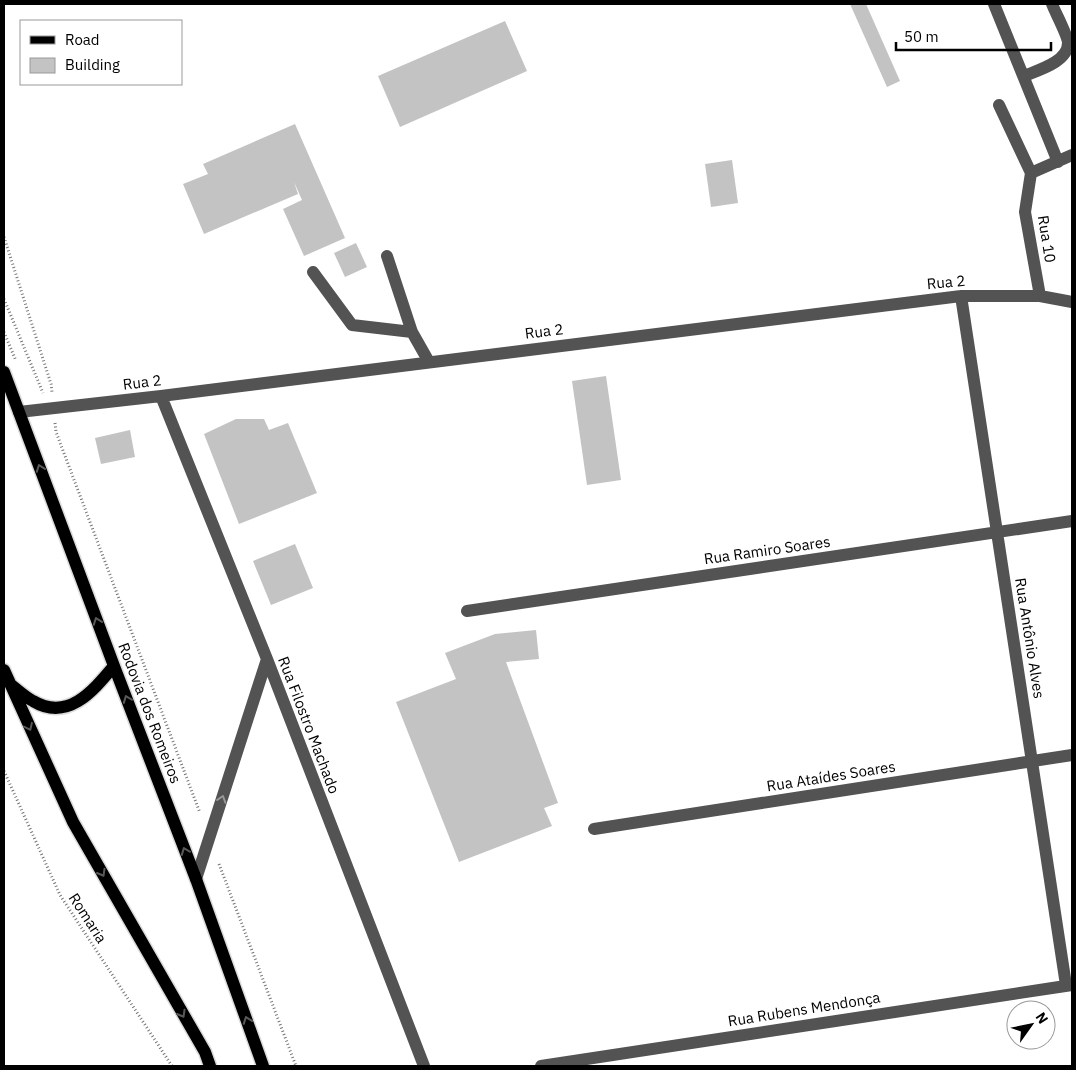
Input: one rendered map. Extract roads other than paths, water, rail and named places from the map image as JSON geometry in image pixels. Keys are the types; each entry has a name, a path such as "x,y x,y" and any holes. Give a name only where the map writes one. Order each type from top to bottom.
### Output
{"main road":[{"name":"Rodovia dos Romeiros","path":"4,372 196,879 263,1066"},
{"path":"9,683 33,701 49,708 64,708 78,702 95,689 114,666"},
{"path":"4,670 72,822 204,1052 210,1066"}],"street":[{"path":"994,4 1058,162"},
{"path":"1024,76 1059,60 1066,52 1069,42 1052,4"},
{"path":"999,105 1031,173 1072,155"},
{"name":"Rua 10","path":"1031,173 1025,212 1040,296"},
{"path":"387,256 412,332 429,362"},
{"path":"313,272 352,324 412,332"},
{"name":"Rua 2","path":"20,412 961,296 1040,296 1072,302"},
{"name":"Rua Antônio Alves","path":"961,296 1032,761 1069,985"},
{"name":"Rua Filostro Machado","path":"161,396 424,1066"},
{"name":"Rua Ramiro Soares","path":"466,611 1072,521"},
{"path":"196,879 266,660"},
{"name":"Rua Ataídes Soares","path":"594,829 1072,755"},
{"name":"Rua Rubens Mendonça","path":"541,1066 1069,985"}]}
